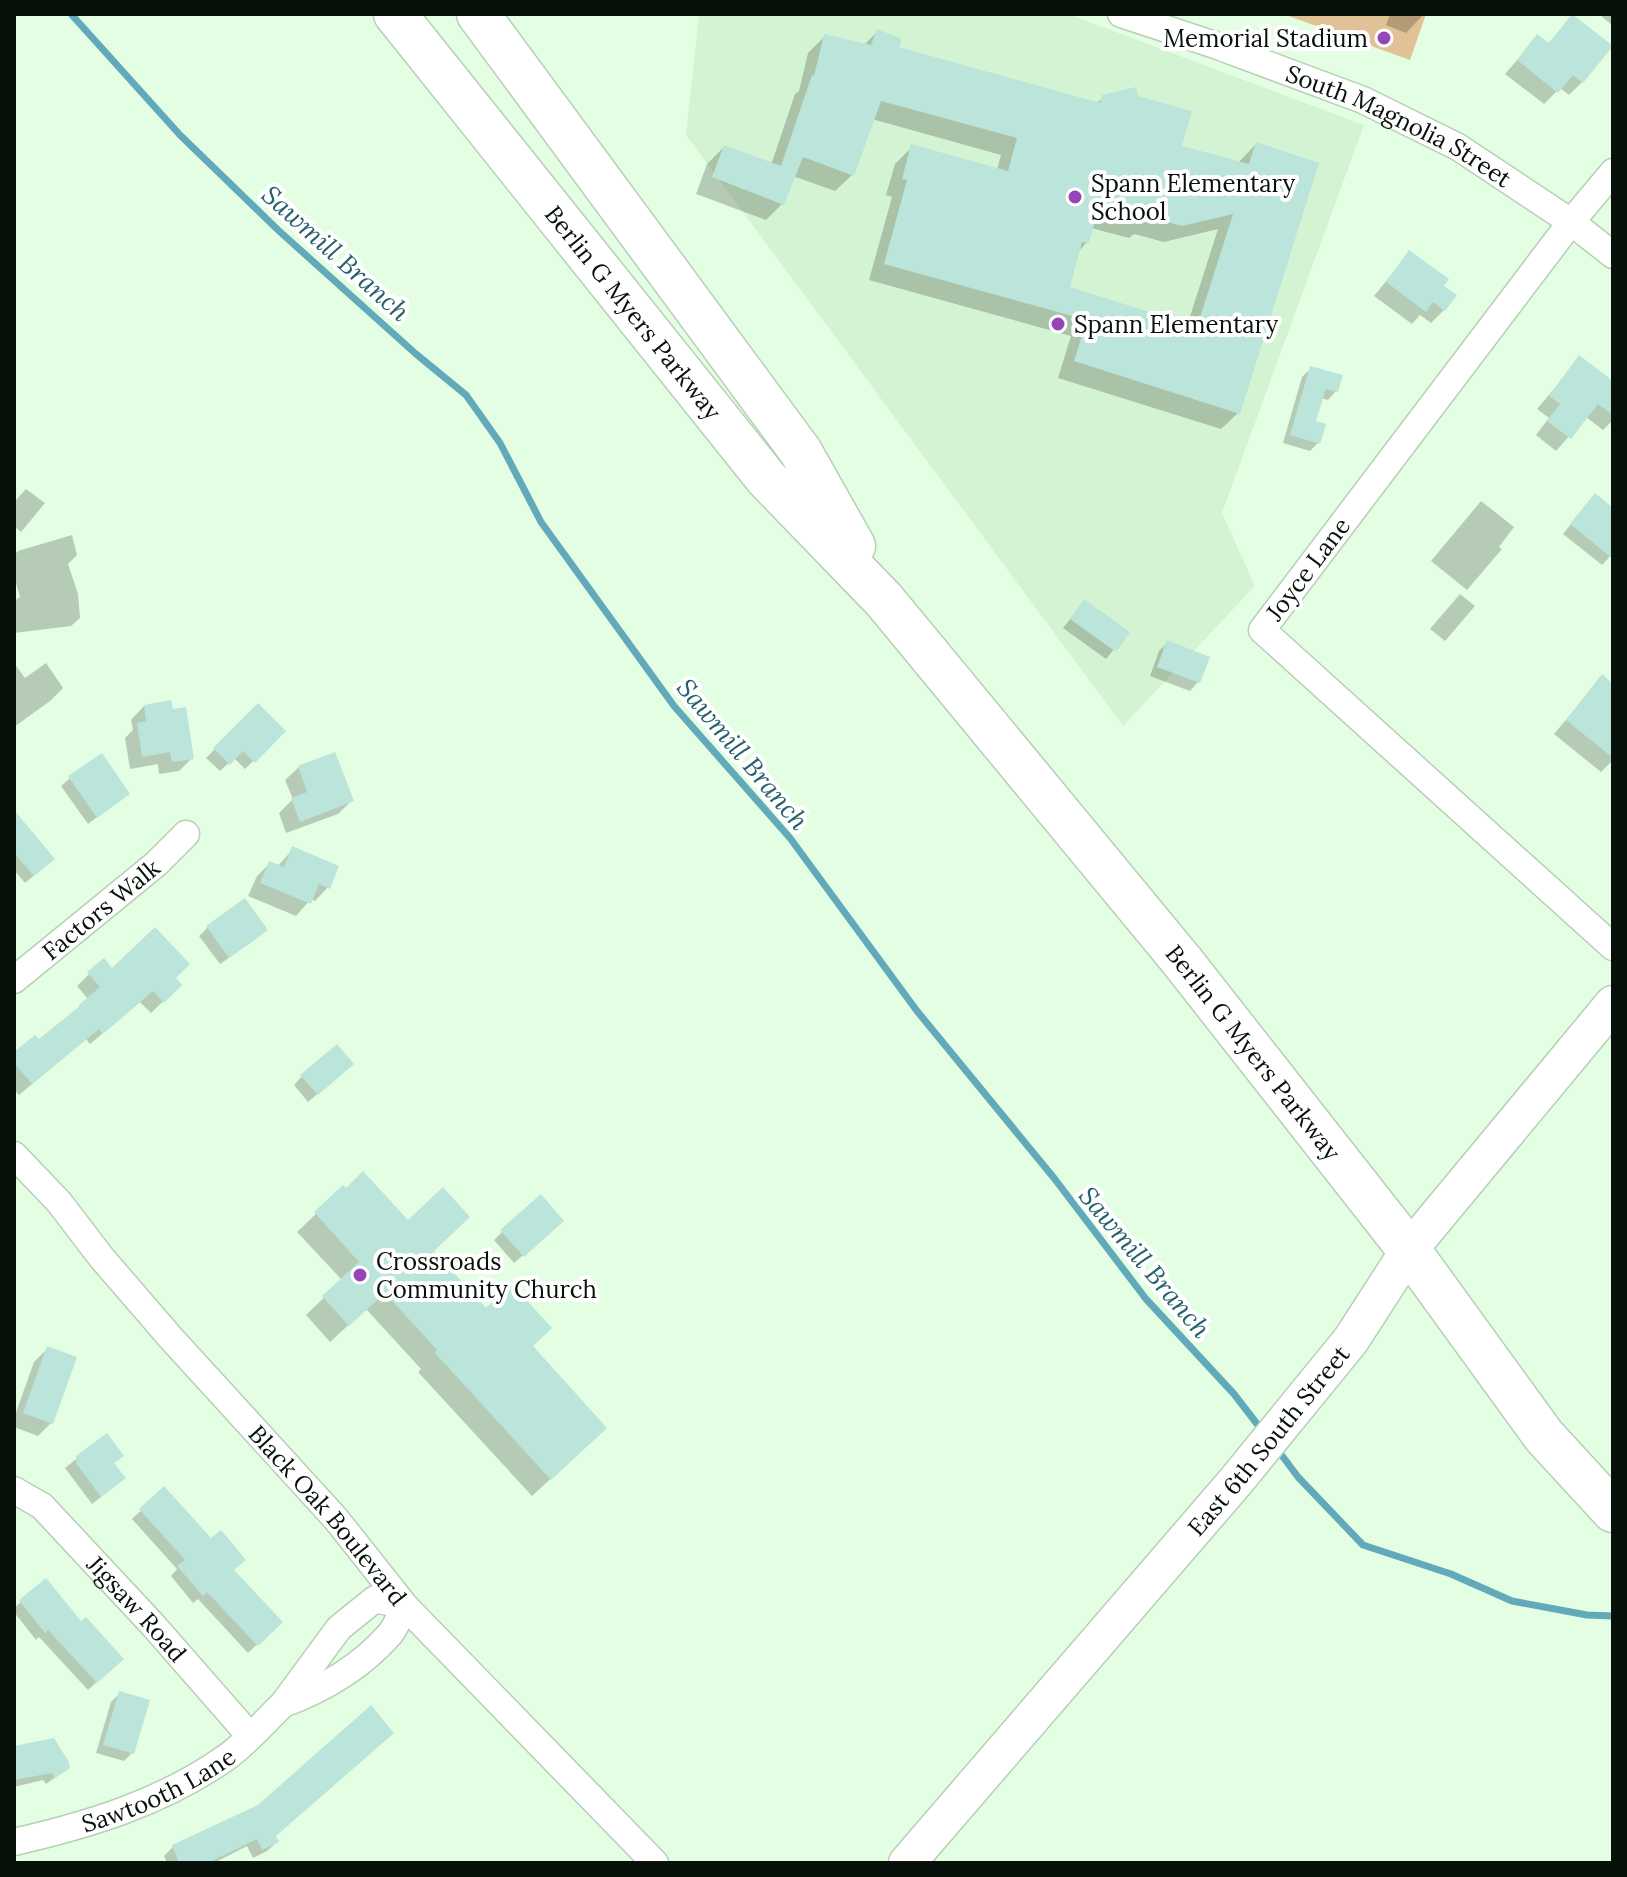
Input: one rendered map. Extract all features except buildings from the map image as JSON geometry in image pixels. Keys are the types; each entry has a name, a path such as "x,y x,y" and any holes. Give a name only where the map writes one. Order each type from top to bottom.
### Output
{"main road":[{"name":"Berlin G Myers Parkway","path":"395,14 766,478 884,600 1182,961 1409,1250 1544,1436 1613,1511"},
{"name":"Berlin G Myers Parkway","path":"478,14 801,452 884,600"}],"street":[{"name":"South Magnolia Street","path":"1121,14 1363,100 1458,147 1571,222 1613,255"},
{"name":"Joyce Lane","path":"1613,172 1571,222 1262,630 1613,947"},
{"name":"Factors Walk","path":"14,980 156,864 186,834"},
{"name":"East 6th South Street","path":"907,1863 1236,1481 1351,1340 1409,1250 1613,1004"},
{"name":"Black Oak Boulevard","path":"14,1155 59,1202 101,1257 170,1337 336,1519 405,1606 648,1861"},
{"name":"Jigsaw Road","path":"14,1490 42,1506 153,1625 250,1736"},
{"name":"Sawtooth Lane","path":"14,1842 84,1826 159,1796 226,1759 283,1704 339,1628 375,1599 405,1606 392,1633 342,1677 317,1692 283,1704"}],"shaded area":[{"name":"Spann Elementary","path":"699,14 1068,14 1364,125 1222,513 1255,586 1123,726 686,135"},
{"name":"Memorial Stadium","path":"1283,14 1426,14 1410,60"}],"waterway":[{"name":"Sawmill Branch","path":"71,14 180,135 278,230 466,395 500,443 541,522 674,706 790,838 917,1011 1054,1178 1146,1299 1234,1394 1264,1433"},
{"path":"1277,1449 1298,1477 1363,1545 1451,1574 1512,1601 1587,1615 1613,1616"}],"place":[{"name":"Memorial Stadium","path":"1384,38"},
{"name":"Spann Elementary School","path":"1075,197"},
{"name":"Spann Elementary","path":"1058,324"},
{"name":"Crossroads Community Church","path":"360,1275"}]}
